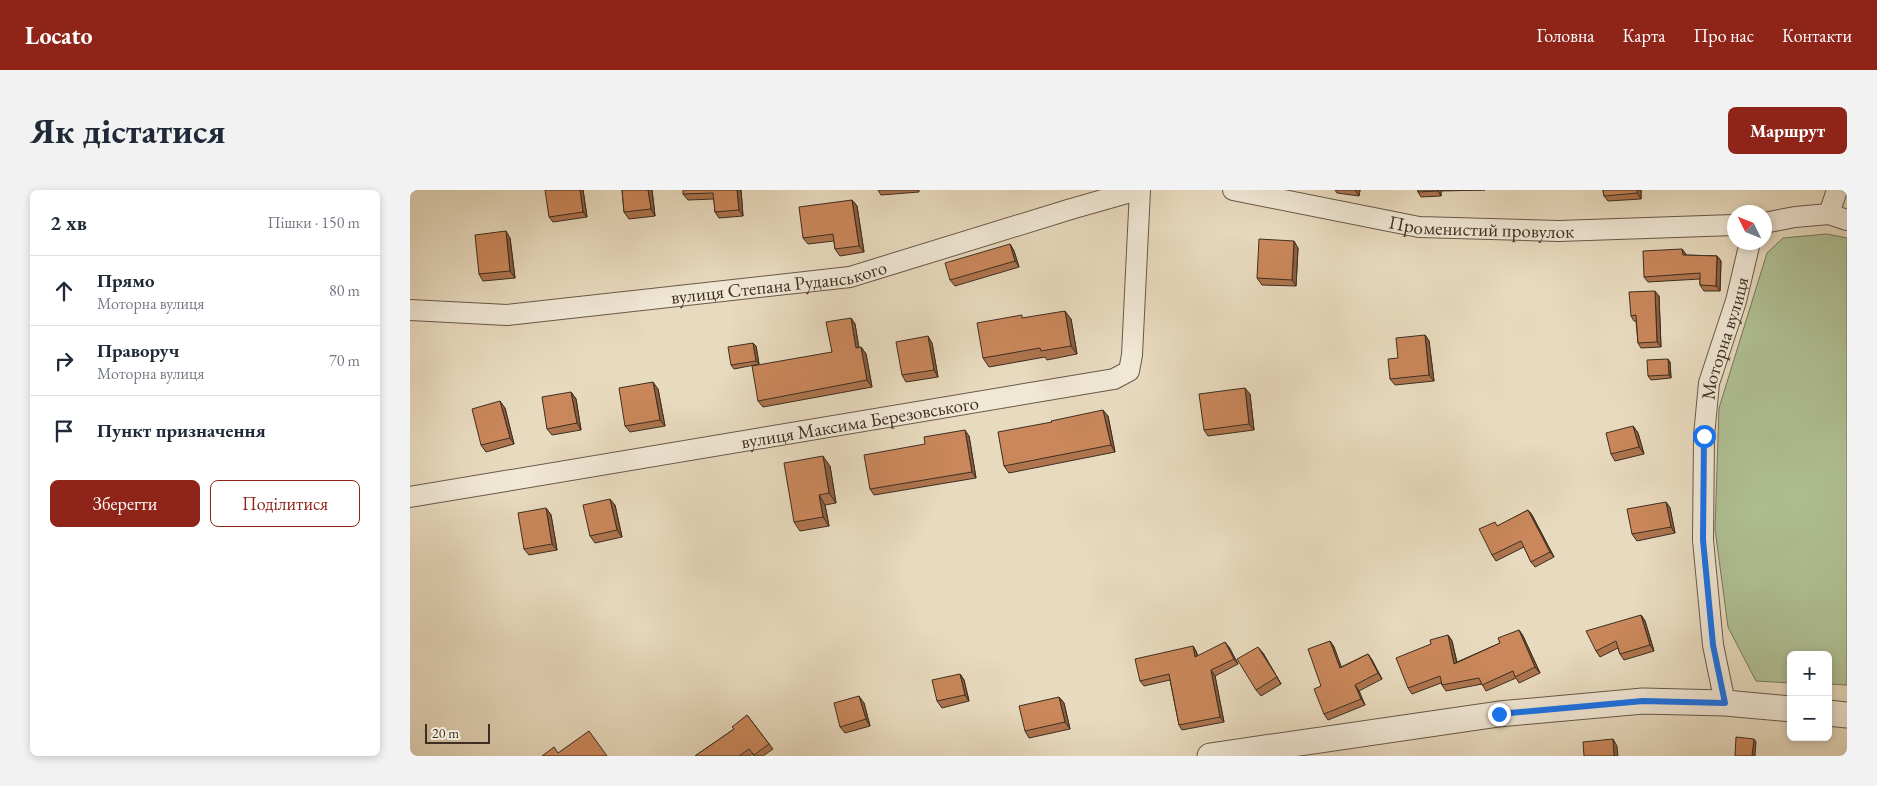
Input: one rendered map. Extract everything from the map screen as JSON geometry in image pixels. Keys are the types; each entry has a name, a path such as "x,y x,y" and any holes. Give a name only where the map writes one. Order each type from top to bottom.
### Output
{"street":[{"name":"вулиця Степана Руданського","path":"410,310 507,315 850,278 1071,209 1139,190"},
{"name":"вулиця Максима Березовського","path":"410,497 1114,379 1129,371 1132,355 1139,190"},
{"name":"Променистий провулок","path":"1233,190 1419,227 1559,231 1727,225"},
{"path":"1772,221 1794,217 1838,217 1837,190"},
{"name":"Моторна вулиця","path":"1725,703 1713,645 1703,540 1704,436 1709,383 1736,301 1748,250"},
{"path":"1210,756 1499,714 1643,701 1725,703 1787,708"},
{"path":"1832,712 1847,714"}],"green space":[{"path":"1827,234 1847,238 1847,685 1832,684 1832,651 1787,651 1787,683 1756,681 1728,627 1715,529 1719,408 1767,253 1783,238"}],"building":[{"path":"545,190 580,190 583,212 549,217"},
{"path":"622,190 648,190 651,209 624,212"},
{"path":"683,190 737,190 739,210 715,212 713,193 683,194"},
{"path":"1418,190 1438,190 1438,191 1418,192"},
{"path":"1603,190 1637,190 1637,193 1604,196"},
{"path":"852,200 859,246 835,249 833,234 803,238 799,207"},
{"path":"506,231 510,271 479,274 475,235"},
{"path":"1259,239 1294,241 1292,280 1257,278"},
{"path":"1010,244 1015,261 950,280 945,263"},
{"path":"1682,249 1683,255 1717,256 1716,286 1700,285 1700,273 1644,277 1643,251"},
{"path":"1655,291 1657,342 1638,343 1636,315 1631,316 1629,292"},
{"path":"1065,311 1071,346 1041,351 1040,348 983,358 977,323 1022,315 1022,318"},
{"path":"851,318 856,348 861,347 867,380 758,401 752,366 832,352 826,322"},
{"path":"1425,335 1429,375 1390,379 1388,359 1398,358 1396,338"},
{"path":"928,336 934,370 902,375 896,342"},
{"path":"753,343 756,361 731,365 728,347"},
{"path":"1668,359 1669,375 1648,376 1647,360"},
{"path":"653,382 660,420 625,426 619,388"},
{"path":"1245,388 1249,424 1204,430 1199,394"},
{"path":"571,392 577,423 547,429 542,397"},
{"path":"500,401 510,438 481,445 472,409"},
{"path":"1103,410 1111,445 1004,466 998,432"},
{"path":"1633,426 1639,447 1611,454 1606,433"},
{"path":"965,430 972,472 870,489 864,455 925,444 924,437"},
{"path":"823,456 829,493 819,495 823,517 794,522 784,463"},
{"path":"610,499 617,530 590,536 583,505"},
{"path":"1666,502 1671,527 1632,534 1627,509"},
{"path":"546,508 552,544 524,549 518,513"},
{"path":"1528,510 1550,552 1531,562 1521,541 1492,555 1479,529 1495,522 1497,526"},
{"path":"1641,615 1650,645 1620,654 1616,641 1596,651 1586,631"},
{"path":"1519,630 1535,667 1515,677 1513,671 1482,685 1479,678 1442,685 1440,676 1408,688 1396,658 1431,644 1430,640 1448,635 1454,664 1500,643 1498,638"},
{"path":"1330,641 1340,668 1368,654 1378,673 1355,685 1361,699 1324,714 1314,689 1321,686 1308,649"},
{"path":"1225,642 1234,659 1211,670 1220,717 1179,725 1169,674 1140,681 1135,659 1193,646 1195,657"},
{"path":"1258,647 1277,677 1256,690 1237,659"},
{"path":"960,674 965,695 937,701 932,680"},
{"path":"859,696 866,719 840,727 834,703"},
{"path":"1059,697 1065,722 1025,731 1019,706"},
{"path":"747,715 769,744 754,755 749,749 739,756 695,756 734,729 732,727"},
{"path":"589,731 607,756 542,756 554,747 558,753"},
{"path":"1736,737 1754,739 1752,756 1735,756"},
{"path":"1613,739 1614,756 1584,756 1583,742"}],"route":[{"path":"1499,714 1643,701 1725,703 1713,645 1703,540 1704,436"}]}
